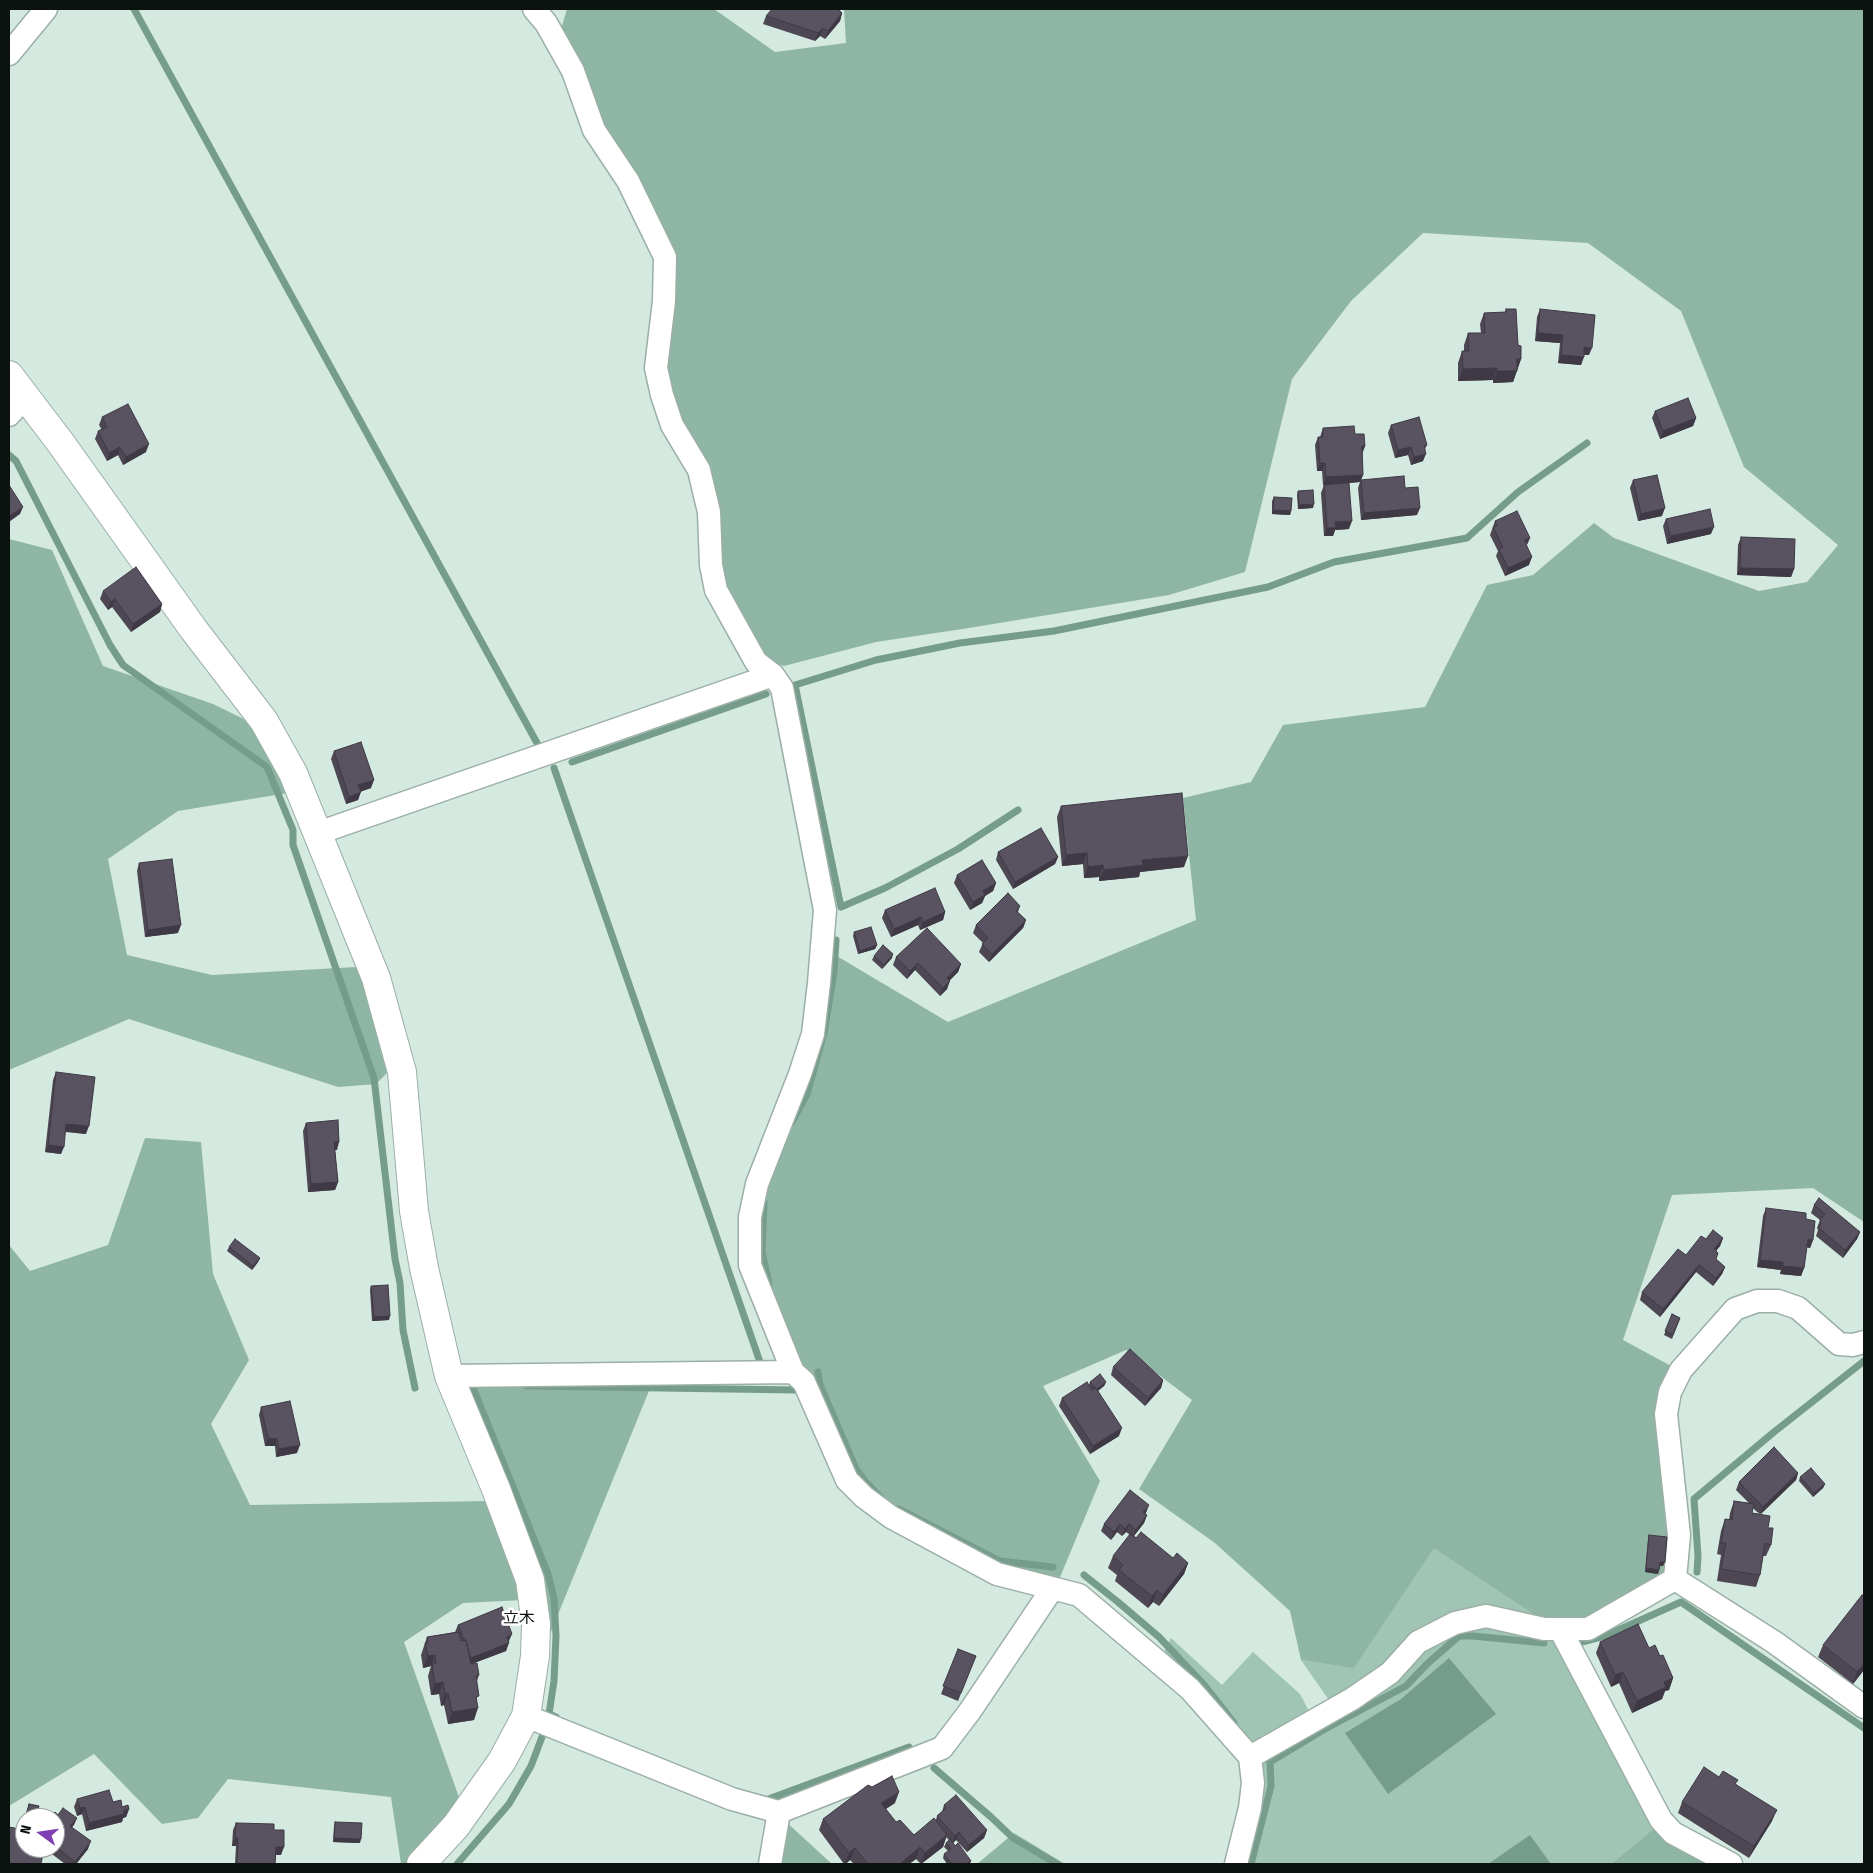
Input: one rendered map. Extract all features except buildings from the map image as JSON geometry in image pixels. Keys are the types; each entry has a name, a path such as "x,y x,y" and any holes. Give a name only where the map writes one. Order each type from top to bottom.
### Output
{"street":[{"path":"9,54 46,9"},
{"path":"534,9 546,23 573,70 594,130 628,181 664,257 664,301 656,368 662,395 672,425 699,470 709,512 711,565 716,590 756,662 773,675 782,688 825,910 813,1034 800,1074 757,1184 750,1217 750,1265 802,1384 847,1480 864,1497 891,1517 998,1574 1079,1595 1190,1689 1250,1757 1253,1783 1250,1808 1236,1864"},
{"path":"9,375 17,406 264,721 293,773 376,978 402,1072 414,1211 424,1268 449,1376 496,1489 530,1580 536,1624 535,1656 526,1716 502,1761 456,1826 421,1864"},
{"path":"318,833 773,675"},
{"path":"1675,1579 1678,1535 1666,1414 1670,1392 1681,1370 1735,1309 1757,1301 1778,1301 1798,1308 1839,1344 1853,1345 1864,1342"},
{"path":"449,1376 802,1384"},
{"path":"1250,1757 1352,1699 1390,1673 1418,1642 1455,1623 1486,1616 1544,1630 1588,1629 1675,1579"},
{"path":"1675,1579 1774,1642 1864,1707"},
{"path":"526,1716 732,1799 779,1812 942,1748 970,1711 1052,1588"},
{"path":"1560,1629 1660,1820 1673,1833 1731,1864"},
{"path":"770,1864 779,1812"}],"shaded area":[{"path":"567,9 714,9 775,52 846,43 844,9 1864,9 1864,1222 1813,1188 1672,1195 1623,1340 1673,1367 1669,1573 1575,1627 1539,1618 1434,1548 1354,1668 1301,1660 1290,1611 1215,1543 1139,1489 1192,1400 1126,1350 1043,1386 1100,1481 1058,1582 998,1569 888,1506 854,1479 791,1352 756,1248 765,1181 820,1039 835,955 948,1022 1196,920 1183,798 1251,782 1283,725 1425,707 1487,585 1533,575 1594,523 1614,538 1759,591 1807,582 1838,545 1744,467 1681,311 1588,243 1423,233 1351,301 1292,379 1245,572 1169,595 876,642 784,666 767,660 722,585 666,374 670,256 559,36"},
{"path":"9,539 52,550 103,666 213,704 258,726 294,792 178,811 108,859 127,955 212,975 356,967 368,994 390,1070 376,1084 338,1087 129,1019 9,1070"},
{"path":"145,1138 201,1142 213,1274 249,1360 211,1424 250,1505 487,1501 524,1600 463,1603 404,1642 461,1803 406,1864 401,1864 391,1797 228,1779 198,1818 162,1824 94,1754 9,1806 9,1245 30,1271 108,1245"},
{"path":"653,1381 546,1644 463,1387"},
{"path":"1434,1547 1539,1618 1494,1612 1331,1703 1301,1660 1354,1667"},
{"path":"1479,1624 1559,1638 1658,1825 1611,1864 1244,1864 1259,1762 1432,1642"},
{"path":"1171,1638 1222,1685 1253,1652 1300,1694 1310,1713 1257,1743 1241,1744 1163,1654"},
{"path":"1449,1658 1496,1714 1388,1794 1345,1733 1401,1699"},
{"path":"784,1820 832,1864 772,1864"},
{"path":"1658,1825 1722,1864 1611,1864"},
{"path":"1014,1833 1065,1864 977,1864"},
{"path":"1530,1835 1551,1864 1488,1864"}],"waterway":[{"path":"134,9 537,743"},
{"path":"1018,810 958,849 885,888 841,907 795,685 876,660 960,643 1054,631 1268,587 1334,562 1467,538 1518,492 1587,443"},
{"path":"9,455 16,461 110,645 123,665 267,767 293,830 293,845 374,1078 395,1259 400,1283 403,1330 415,1388"},
{"path":"572,762 766,694"},
{"path":"554,768 760,1362"},
{"path":"792,1122 807,1094 824,1033 834,972 836,940"},
{"path":"764,1203 762,1252 769,1284"},
{"path":"1697,1572 1698,1556 1694,1499 1774,1432 1864,1361"},
{"path":"818,1372 820,1385"},
{"path":"478,1385 472,1385 548,1574 554,1598 556,1636 554,1681 549,1714 556,1717"},
{"path":"526,1386 796,1390 820,1385 856,1469 881,1498"},
{"path":"899,1509 1000,1561 1053,1567"},
{"path":"1084,1575 1159,1637 1205,1686 1234,1723"},
{"path":"1578,1643 1605,1636 1681,1602 1864,1728"},
{"path":"1251,1864 1271,1786 1270,1762 1325,1729 1406,1686 1427,1664 1459,1636 1544,1643"},
{"path":"457,1864 509,1804 531,1766 542,1737"},
{"path":"763,1801 909,1747"},
{"path":"934,1768 1013,1838 1057,1864"}],"district":[{"name":"立木","path":"519,1619"}]}
